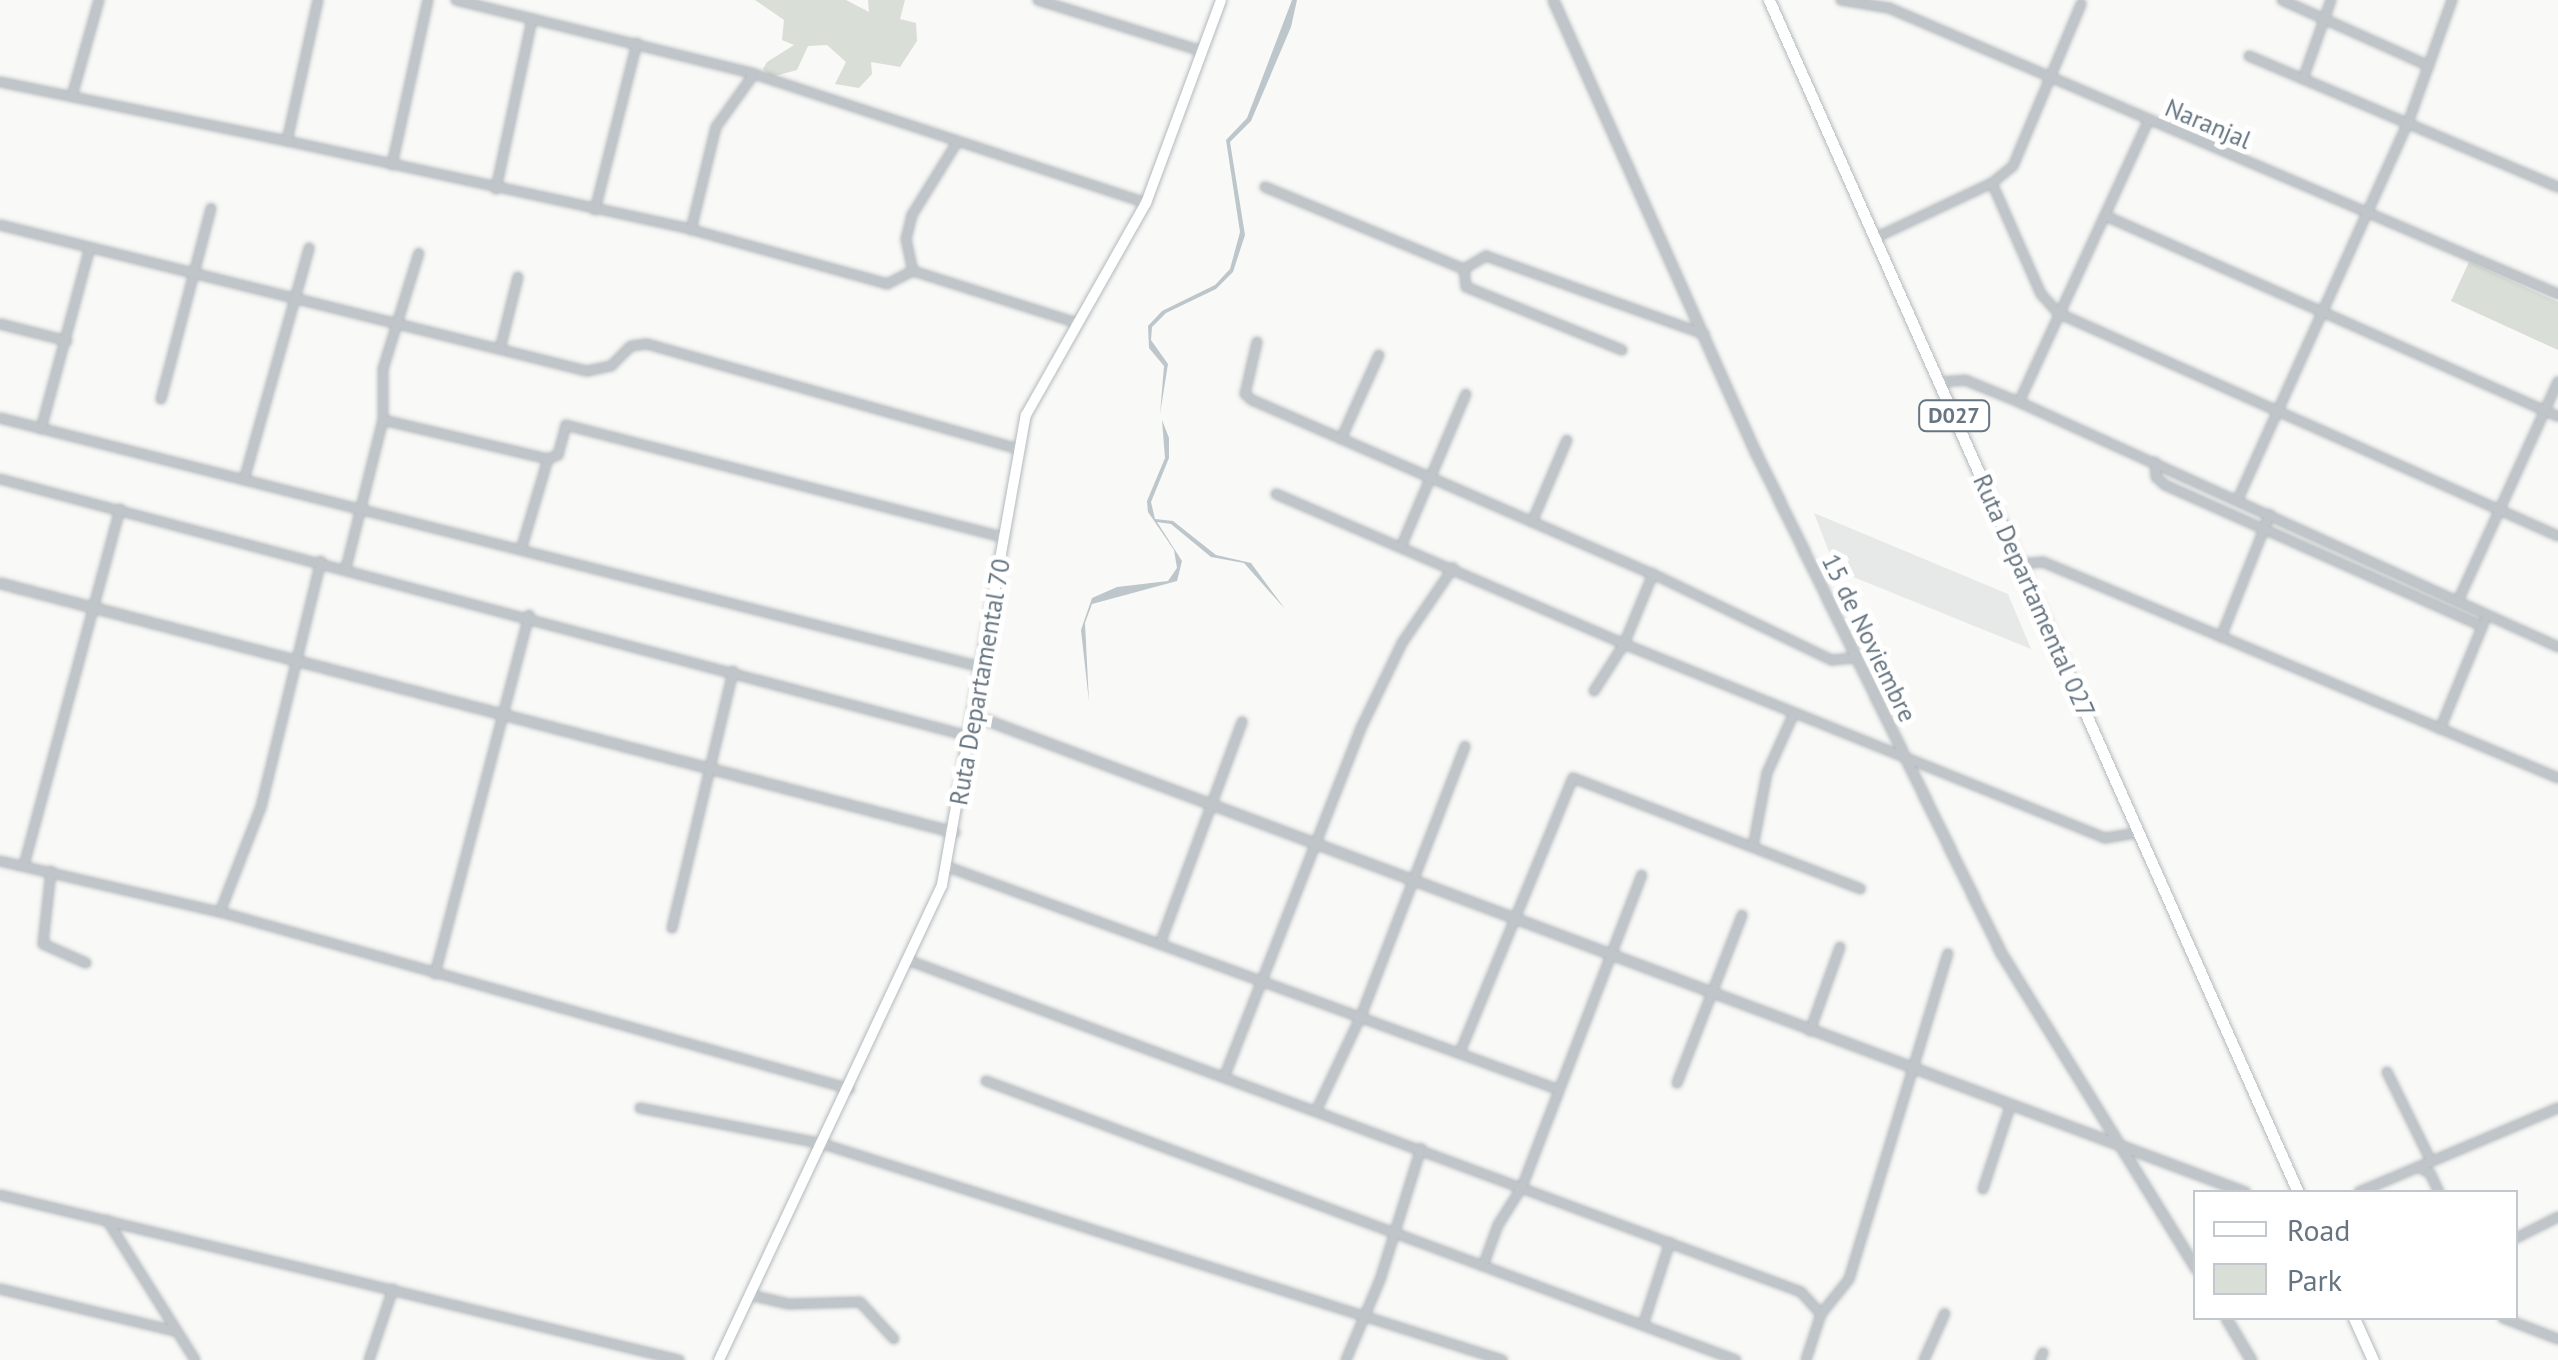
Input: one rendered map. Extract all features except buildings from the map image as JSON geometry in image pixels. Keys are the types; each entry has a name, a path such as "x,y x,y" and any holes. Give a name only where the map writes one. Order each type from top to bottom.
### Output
{"main road":[{"name":"Ruta Departamental 70","path":"719,1360 910,962 948,866 985,668 1019,449 1037,385 1146,203 1221,0"},
{"name":"Ruta Departamental 027","path":"1770,0 2297,1190"},
{"path":"2355,1320 2374,1360"}],"street":[{"path":"72,96 100,0"},
{"path":"287,141 318,0"},
{"path":"392,165 428,0"},
{"path":"456,0 754,74 956,144 1146,203"},
{"path":"1038,0 1202,50"},
{"name":"15 de Noviembre","path":"1553,0 1704,334 2001,953 2193,1265"},
{"name":"Naranjal","path":"1841,0 1889,8 2558,294"},
{"path":"2282,0 2430,66"},
{"path":"2303,78 2331,0"},
{"path":"2238,499 2408,123 2452,0"},
{"path":"1876,238 1992,183 2013,166 2080,4"},
{"path":"496,188 532,19"},
{"path":"595,210 637,43"},
{"path":"2249,56 2558,186"},
{"path":"691,230 716,127 754,74"},
{"path":"0,82 691,230 887,284 913,271 1074,322"},
{"path":"2019,402 2108,217 2148,120"},
{"path":"913,271 906,239 912,215 956,144"},
{"path":"1992,183 2042,294 2061,315 2558,536"},
{"path":"1265,187 1464,269"},
{"path":"161,399 211,208"},
{"path":"2108,217 2558,416"},
{"path":"0,225 588,371 611,366 630,346 647,344 1019,449"},
{"path":"41,429 90,247"},
{"path":"244,480 309,248"},
{"path":"346,568 383,420 383,370 419,253"},
{"path":"1464,269 1486,256 1690,334 1704,334"},
{"path":"1464,269 1466,286 1622,350"},
{"path":"500,349 518,277"},
{"path":"0,324 66,341"},
{"path":"1257,342 1245,394 1653,574 1832,660 1857,658"},
{"path":"1342,439 1379,354"},
{"path":"1940,382 1955,378 2019,402 2558,647"},
{"path":"2458,601 2558,382"},
{"path":"1401,546 1466,394"},
{"path":"0,418 985,668"},
{"path":"383,420 548,459 558,455 566,426 1005,538"},
{"path":"1532,522 1567,440"},
{"path":"521,550 548,459"},
{"path":"2156,462 2156,477 2165,485 2482,626"},
{"path":"0,479 529,614 972,737"},
{"path":"1276,494 1624,644 2106,838 2138,833"},
{"path":"24,864 120,510"},
{"path":"2221,637 2270,514"},
{"path":"220,912 261,807 301,658 320,561"},
{"path":"2020,564 2042,562 2558,778"},
{"path":"1225,1075 1311,843 1402,643 1453,568"},
{"path":"1594,691 1624,644 1653,574"},
{"path":"0,582 504,710 954,832"},
{"path":"436,974 529,614"},
{"path":"2440,729 2487,614"},
{"path":"672,928 733,671"},
{"path":"1752,848 1766,773 1794,713"},
{"path":"976,716 2118,1148 2239,1190"},
{"path":"1160,944 1242,722"},
{"path":"1317,1108 1362,1016 1465,746"},
{"path":"1460,1052 1512,919 1574,778 1860,889"},
{"path":"0,861 220,912 850,1088"},
{"path":"948,866 1557,1089"},
{"path":"51,871 43,944 86,963"},
{"path":"1483,1266 1498,1225 1522,1186 1642,874"},
{"path":"1677,1083 1742,916"},
{"path":"1810,1031 1840,947"},
{"path":"1806,1360 1821,1314 1848,1279 1908,1068 1948,954"},
{"path":"910,962 1317,1108 1800,1292 1821,1314"},
{"path":"2387,1072 2432,1161"},
{"path":"986,1082 1736,1360"},
{"path":"1982,1189 2010,1106"},
{"path":"640,1108 823,1144 1366,1313 1502,1360"},
{"path":"2364,1190 2558,1108"},
{"path":"1346,1360 1366,1313 1421,1148"},
{"path":"2418,1167 2430,1173 2439,1190"},
{"path":"0,1194 680,1360"},
{"path":"2518,1237 2558,1217"},
{"path":"106,1219 194,1360"},
{"path":"1642,1325 1670,1242"},
{"path":"0,1289 175,1331"},
{"path":"369,1360 392,1289"},
{"path":"750,1295 789,1304 860,1302 894,1339"},
{"path":"1924,1360 1945,1313"},
{"path":"2227,1320 2250,1360"},
{"path":"2509,1320 2558,1339"}],"shaded area":[{"path":"1292,0 1297,0 1291,27 1251,121 1230,142 1245,235 1233,272 1216,289 1166,313 1152,327 1151,340 1168,364 1160,414 1164,366 1149,348 1148,326 1162,311 1215,285 1230,269 1240,232 1226,140 1247,118"},
{"path":"1162,420 1169,438 1169,458 1151,502 1155,519 1173,521 1216,555 1251,563 1285,609 1244,563 1211,557 1171,524 1157,522 1182,561 1177,581 1092,604 1085,623 1089,702 1081,630 1092,598 1117,587 1168,581 1177,568 1174,550 1148,512 1147,501 1165,458"},
{"path":"1814,513 2008,594 2031,649 1836,570"}],"green space":[{"path":"755,0 846,0 869,12 868,0 905,0 900,19 916,23 917,41 900,67 871,62 872,74 859,88 835,84 846,62 827,45 808,46 797,70 771,77 763,69 767,62 794,45 782,40 784,20"},
{"path":"2469,262 2558,302 2558,350 2451,301"}]}
